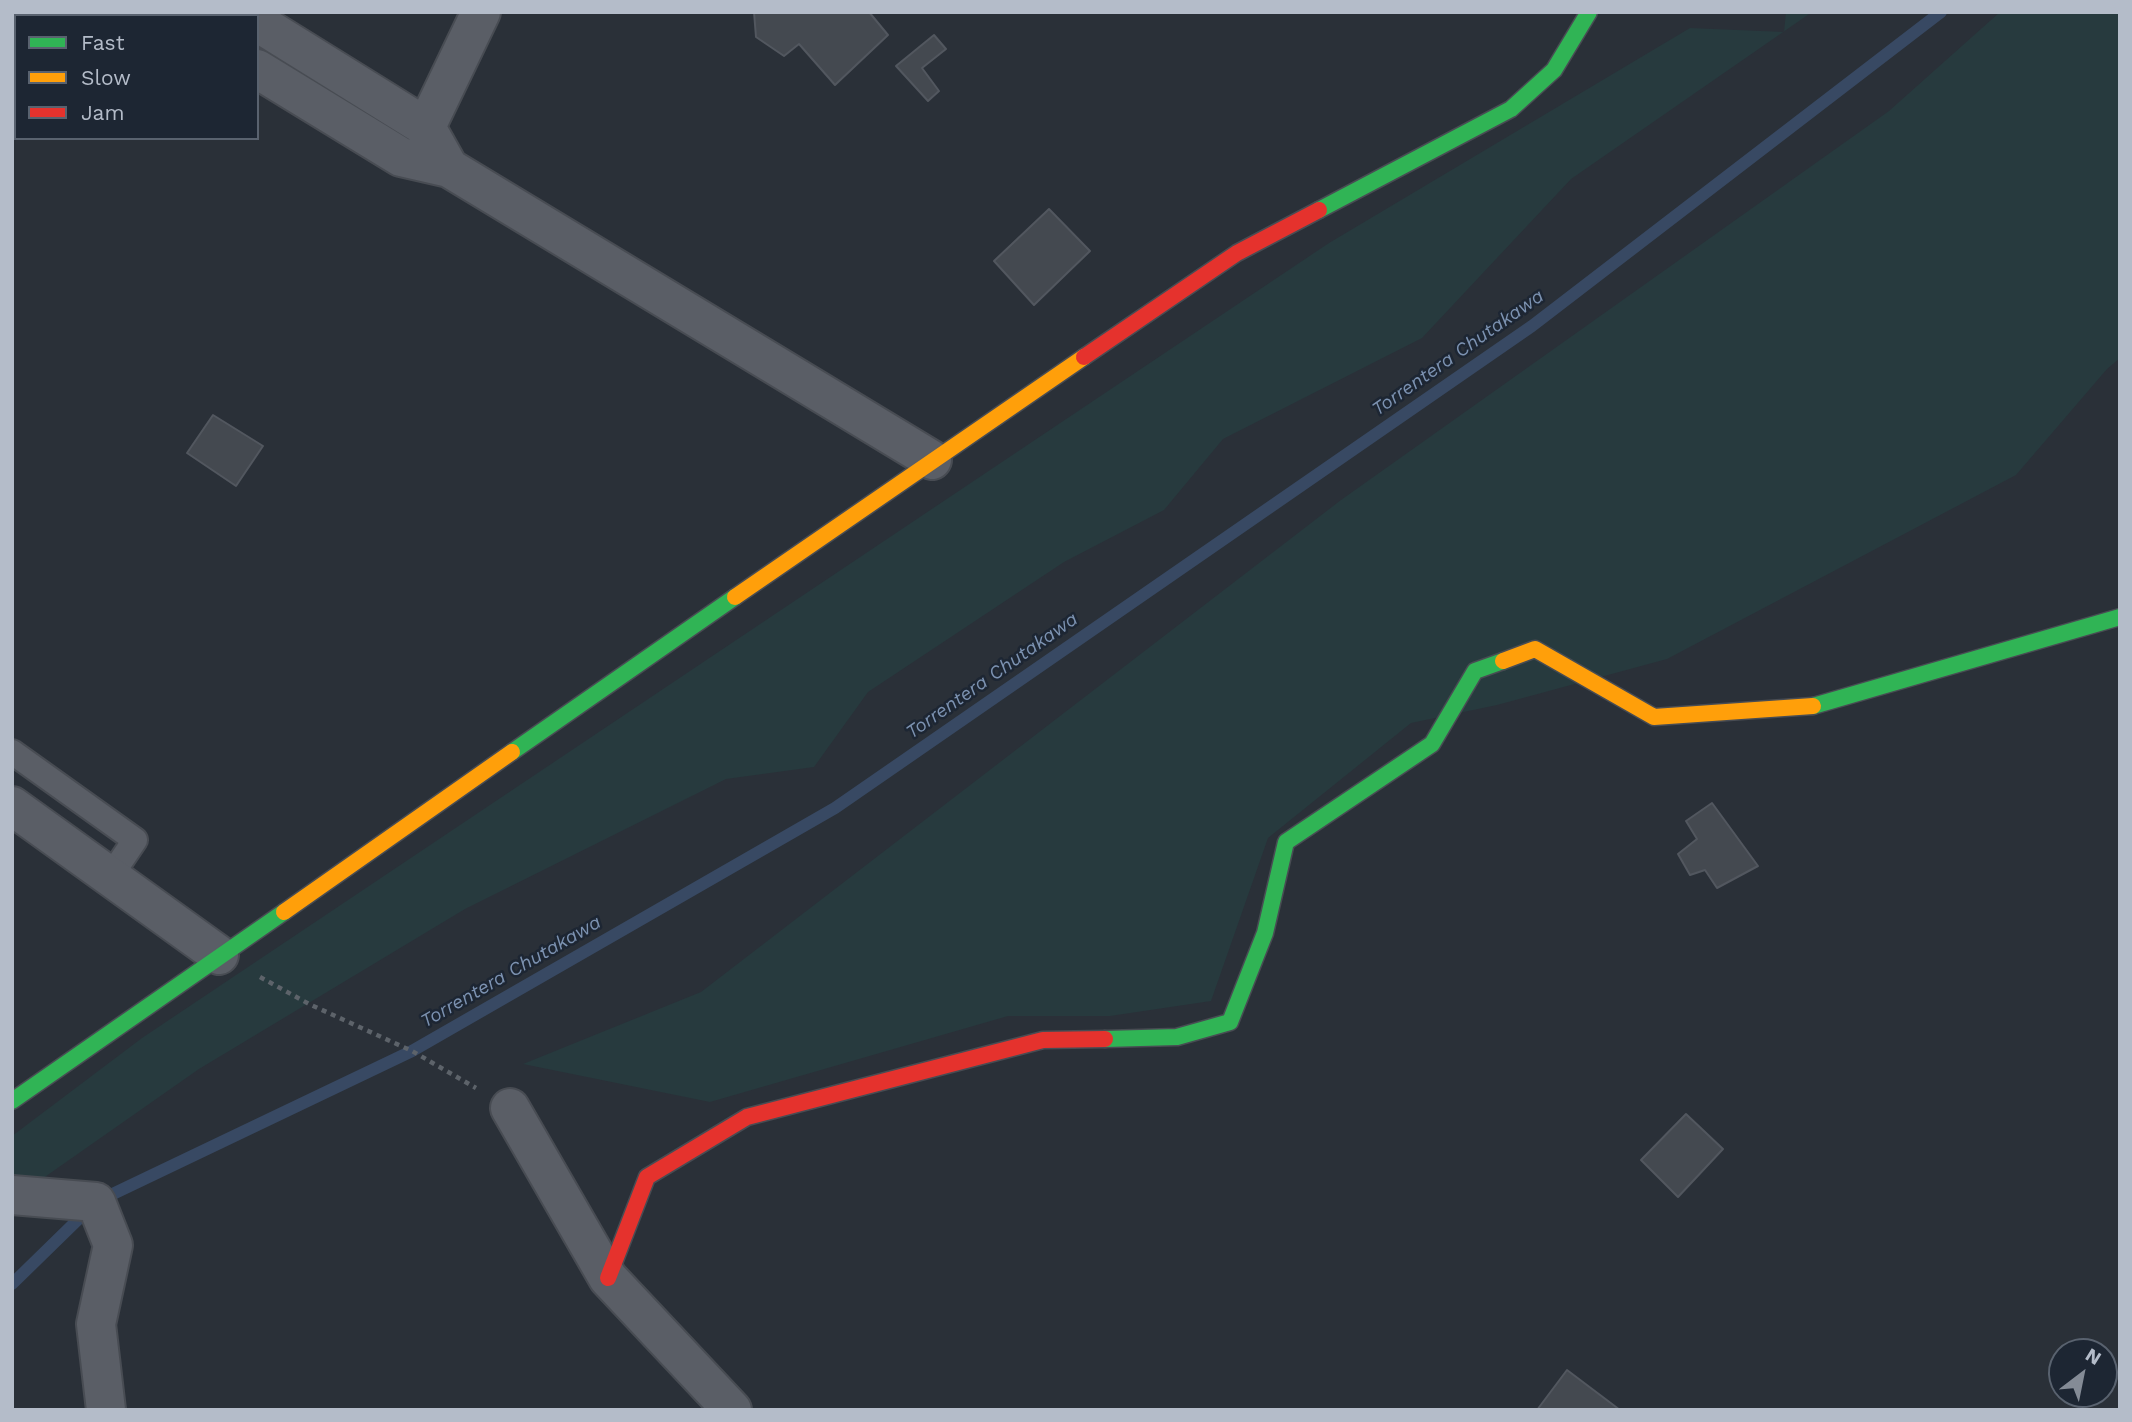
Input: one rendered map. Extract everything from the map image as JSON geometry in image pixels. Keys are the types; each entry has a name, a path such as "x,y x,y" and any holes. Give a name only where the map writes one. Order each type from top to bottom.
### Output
{"street":[{"path":"426,127 481,12"},
{"path":"12,1101 932,460 1237,253 1511,109 1554,70 1589,12"},
{"path":"259,23 426,127 449,168"},
{"path":"259,70 401,157 449,168 932,460"},
{"path":"608,1278 647,1177 747,1117 1044,1040 1177,1037 1230,1022 1265,933 1286,842 1432,744 1475,671 1535,649 1654,717 1815,706 2120,617"},
{"path":"12,807 219,955"},
{"path":"510,1108 608,1278 732,1410"},
{"path":"12,1195 96,1202 113,1245 96,1324 106,1410"}],"lane":[{"path":"12,752 135,840 110,877"}],"path":[{"path":"219,955 309,1004 412,1051 510,1108"}],"green space":[{"path":"1786,12 1812,12 1784,31"},
{"path":"2000,12 2120,12 2120,358 2107,369 2016,475 1667,659 1497,705 1411,723 1268,838 1211,1001 1110,1016 1008,1016 710,1102 523,1064 701,992 1341,500 1889,111"},
{"path":"1690,28 1783,32 1571,179 1422,338 1223,439 1164,510 1064,562 868,692 814,767 726,779 465,909 199,1069 12,1200 12,1136 142,1038 1329,243"}],"building":[{"path":"754,12 869,12 888,35 835,85 799,44 784,56 756,37"},
{"path":"934,35 946,49 922,68 939,91 928,101 896,66"},
{"path":"1049,209 1090,251 1034,305 994,261"},
{"path":"213,415 263,446 236,486 187,453"},
{"path":"1712,803 1758,866 1717,888 1705,870 1690,875 1678,854 1697,839 1686,821"},
{"path":"1686,1114 1723,1149 1678,1197 1641,1160"},
{"path":"1567,1370 1620,1410 1537,1410"}],"waterway":[{"name":"Torrentera Chutakawa","path":"12,1284 96,1202 412,1051 835,808 1532,326 1941,12"}],"traffic: fast":[{"path":"1319,210 1511,109 1554,70 1589,12"},
{"path":"512,752 735,597"},
{"path":"1813,706 2120,617"},
{"path":"1105,1039 1177,1037 1230,1022 1265,933 1286,842 1432,744 1475,671 1503,661"},
{"path":"12,1101 284,912"}],"traffic: slow":[{"path":"735,597 1084,357"},
{"path":"1503,661 1535,649 1654,717 1813,706"},
{"path":"284,912 512,752"}],"traffic: jam":[{"path":"1084,357 1237,253 1319,210"},
{"path":"608,1278 647,1177 747,1117 1043,1040 1105,1039"}]}
